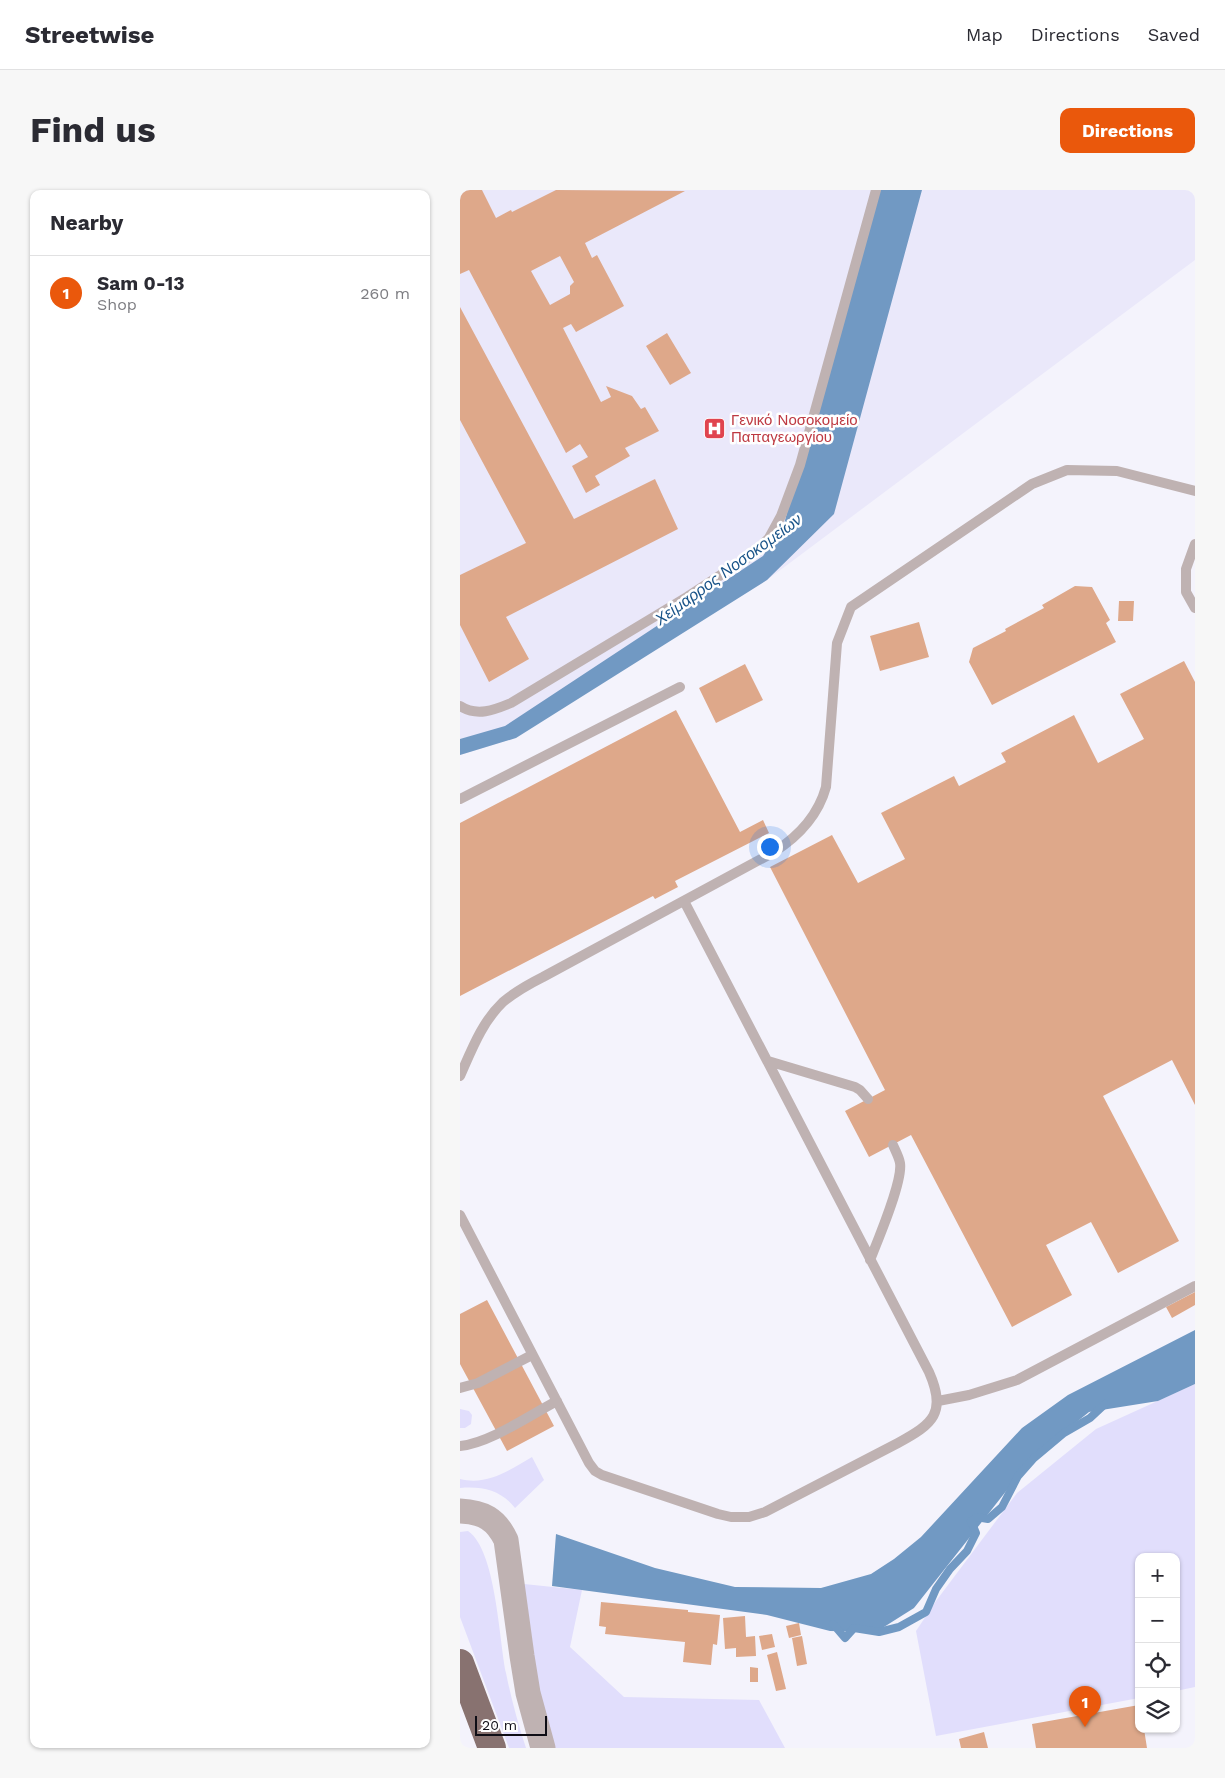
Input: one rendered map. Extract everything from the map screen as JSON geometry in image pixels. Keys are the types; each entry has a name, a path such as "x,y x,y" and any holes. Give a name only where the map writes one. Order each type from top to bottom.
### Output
{"highway":[{"path":"460,1663 492,1748"}],"street":[{"path":"460,1511 482,1515 492,1520 497,1524 506,1540 528,1692 543,1748"}],"lane":[{"path":"460,706 466,710 478,713 510,703 687,597 752,554 770,538 781,516 797,473 876,190"},
{"path":"460,1076 485,1023 503,1002 543,977 779,849 801,831 815,812 824,795 837,643 851,607 1032,484 1067,470 1117,471 1195,491"},
{"path":"1195,544 1186,569 1186,592 1195,608"},
{"path":"460,799 680,687"},
{"path":"460,1215 589,1463 598,1473 718,1514 741,1517 756,1515 783,1504 916,1433 927,1426 932,1420 938,1401 929,1372 684,902"},
{"path":"768,1061 855,1087 868,1099"},
{"path":"870,1260 898,1180 900,1162 893,1145"},
{"path":"938,1401 969,1395 1017,1380 1195,1286"},
{"path":"460,1388 478,1384 532,1356"},
{"path":"460,1446 473,1444 497,1433 557,1401"}],"shaded area":[{"name":"Γενικό Νοσοκομείο Παπαγεωργίου","path":"460,190 1195,190 1195,260 767,580 512,739 460,755"},
{"path":"1195,1384 1195,1687 1180,1690 1180,1553 1135,1553 1135,1699 936,1736 916,1631 936,1601 1017,1493 1096,1429"},
{"path":"460,1409 469,1411 472,1415 471,1424 465,1428 460,1428"},
{"path":"532,1457 544,1480 515,1508 504,1497 490,1490 460,1488 460,1479 470,1481 489,1479 507,1472"},
{"path":"468,1531 477,1541 485,1556 495,1596 506,1673 526,1748 509,1748 460,1617 460,1532"},
{"path":"524,1584 582,1590 570,1647 624,1697 759,1700 785,1748 553,1748 543,1720"}],"water":[{"path":"873,190 922,190 834,514 767,580 516,738 460,755 460,739 505,726 763,556 784,524"},
{"path":"1195,1330 1195,1384 1158,1401 1089,1412 1033,1457 914,1608 876,1632 830,1631 767,1615 552,1586 556,1534 655,1568 735,1587 821,1588 871,1574 894,1559 921,1537 1022,1428 1068,1395"}],"building":[{"path":"460,190 482,190 496,218 556,190 685,191 585,243 592,258 597,255 624,306 576,332 571,324 563,328 601,402 611,397 606,386 632,396 641,409 645,407 659,431 625,448 630,456 595,476 600,485 586,493 572,466 588,457 580,444 566,453 469,270 460,274","holes":["560,256 574,282 570,286 570,294 550,305 531,271"]},
{"path":"460,307 574,519 655,479 678,529 506,617 529,659 489,682 460,625 460,575 526,543 460,420"},
{"path":"667,333 691,373 670,385 646,346"},
{"path":"1075,586 1092,587 1110,620 1106,623 1116,642 992,705 969,662 973,648 1044,608 1042,605"},
{"path":"1119,601 1134,601 1133,621 1118,621"},
{"path":"919,622 929,657 880,671 870,636"},
{"path":"1184,661 1195,682 1195,1105 1172,1060 1103,1096 1179,1241 1118,1273 1091,1222 1046,1245 1072,1295 1012,1327 911,1135 869,1157 845,1111 885,1090 770,867 832,835 858,883 905,859 881,813 954,776 959,786 1006,762 1001,753 1074,715 1098,763 1144,739 1120,694"},
{"path":"745,664 763,700 716,723 699,688"},
{"path":"676,710 740,832 763,820 769,833 675,881 678,887 655,899 653,896 460,996 460,823"},
{"path":"1195,1292 1195,1305 1172,1318 1166,1307"},
{"path":"487,1300 554,1426 507,1451 460,1364 460,1314"},
{"path":"601,1602 720,1615 717,1645 713,1644 711,1665 683,1662 685,1642 605,1634 606,1627 599,1626"},
{"path":"745,1616 746,1637 755,1636 756,1656 736,1657 736,1648 725,1649 723,1618"},
{"path":"799,1623 801,1635 789,1638 786,1626"},
{"path":"772,1634 775,1647 762,1650 759,1636"},
{"path":"802,1636 807,1664 797,1666 792,1638"},
{"path":"777,1652 786,1689 776,1691 767,1655"},
{"path":"750,1667 758,1668 758,1682 750,1682"},
{"path":"1135,1706 1135,1733 1145,1733 1147,1748 1036,1748 1032,1724"},
{"path":"984,1732 988,1748 961,1748 959,1739"}],"waterway":[{"path":"976,1517 988,1519 1002,1507 1018,1476 1033,1459 1064,1433 1090,1418 1105,1404"},
{"path":"833,1624 845,1638 854,1628 879,1632 899,1627 926,1612 936,1589 950,1569 967,1551 976,1533 971,1521"}],"place":[{"name":"Γενικό Νοσοκομείο Παπαγεωργίου","path":"715,429"},
{"name":"Sam 0-13","path":"1085,1727"}],"water label":[{"name":"Χείμαρρος Νοσοκομείων","path":"728,569"}]}
